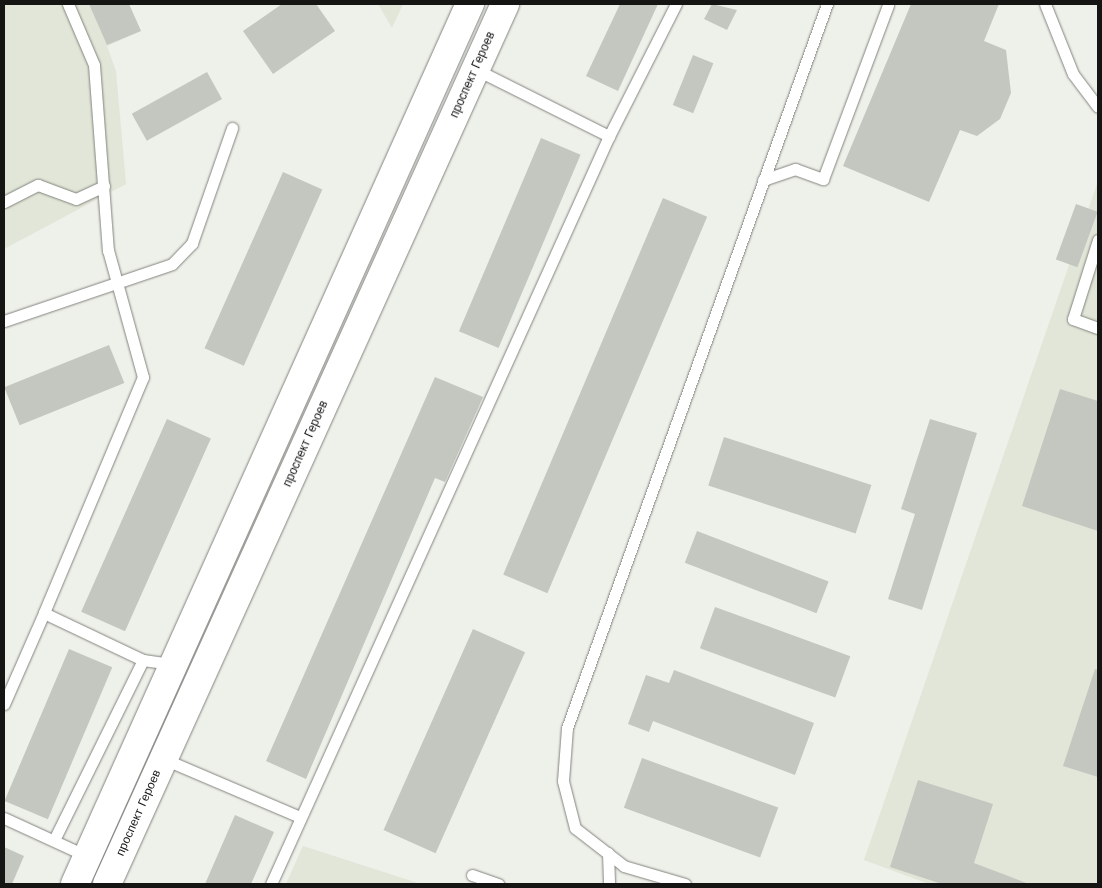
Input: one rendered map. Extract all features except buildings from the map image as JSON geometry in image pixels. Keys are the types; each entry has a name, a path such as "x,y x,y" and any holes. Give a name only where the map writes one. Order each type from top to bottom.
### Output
{"main road":[{"path":"75,884 172,664 470,4"},
{"name":"проспект Героев","path":"107,884 505,4"}],"lane":[{"path":"4,704 143,377 115,284 104,186 94,65 68,4"},
{"path":"271,884 610,136 676,4"},
{"path":"684,884 624,866 575,828 563,782 567,728 826,4"},
{"path":"1045,4 1073,74 1098,107"},
{"path":"763,180 795,169 823,179 888,5"},
{"path":"475,69 610,136"},
{"path":"4,321 172,264 192,243 232,128"},
{"path":"4,202 38,185 76,199 104,186"},
{"path":"1098,240 1074,319 1098,328"},
{"path":"44,613 143,660 172,664"},
{"path":"54,840 143,660"},
{"path":"163,759 300,817"},
{"path":"4,818 87,856"},
{"path":"608,853 609,884"},
{"path":"472,876 498,884"}],"shaded area":[{"path":"4,4 129,4 141,31 107,46 116,71 126,184 4,249"},
{"path":"378,4 403,4 392,28"},
{"path":"1098,181 1098,884 929,884 864,860"},
{"path":"303,846 421,884 286,884"}]}
